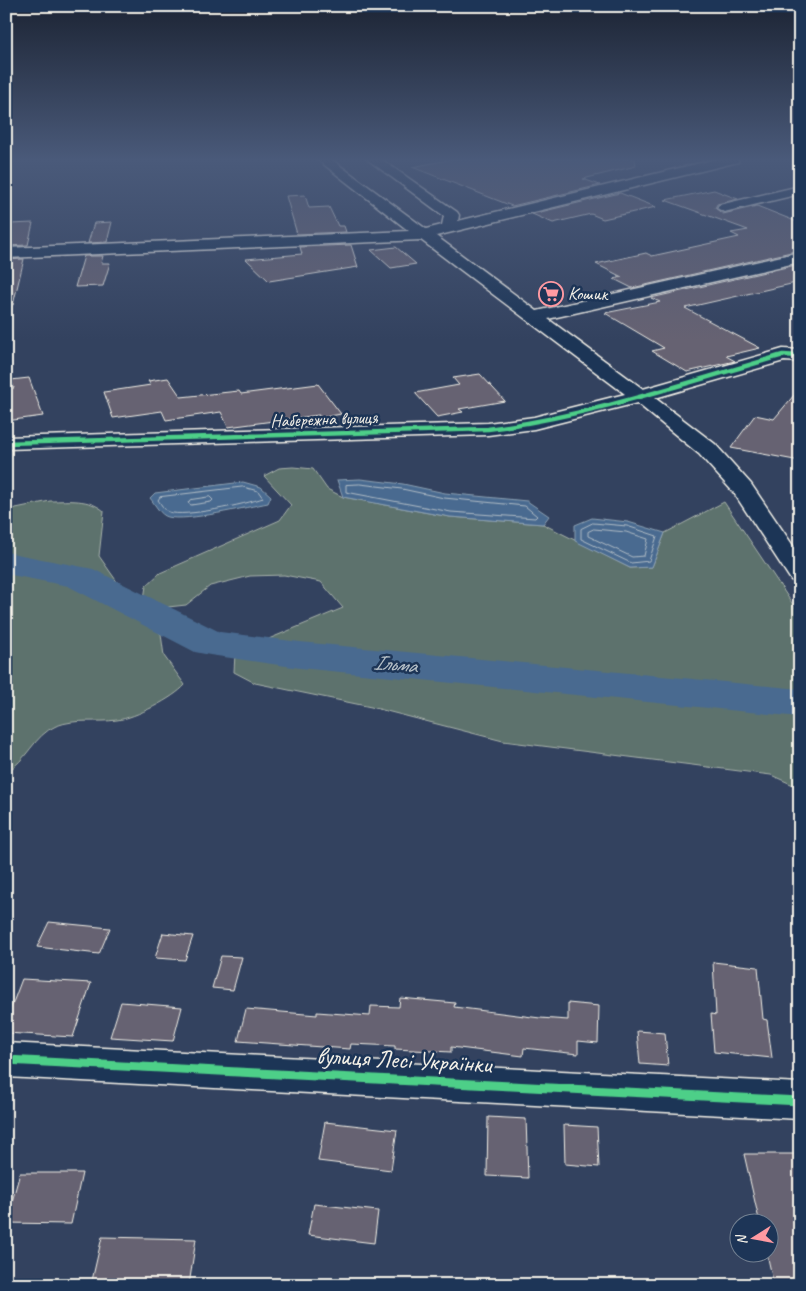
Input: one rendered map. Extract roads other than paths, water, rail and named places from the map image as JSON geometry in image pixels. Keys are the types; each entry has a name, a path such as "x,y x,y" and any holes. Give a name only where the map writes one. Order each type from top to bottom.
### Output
{"street":[{"path":"401,219 706,449 743,489 800,575"},
{"path":"6,253 422,235 455,219"},
{"path":"450,221 459,219"},
{"path":"533,317 800,257"},
{"name":"Набережна вулиця","path":"6,443 488,429 534,423 598,408 783,355 800,356"},
{"name":"вулиця Лесі Українки","path":"6,1060 800,1101"}],"water":[{"path":"360,479 403,484 445,493 527,501 549,516 543,524 450,517 343,497 337,480"},
{"path":"243,482 261,487 271,496 268,503 202,516 177,518 168,517 163,514 150,498 155,493"},
{"path":"592,518 628,522 665,533 652,567 630,568 575,541 575,525"}],"waterway":[{"name":"Ільма","path":"6,563 79,577 210,643 300,655 800,703"}],"place":[{"name":"Кошик","path":"551,294"}]}
